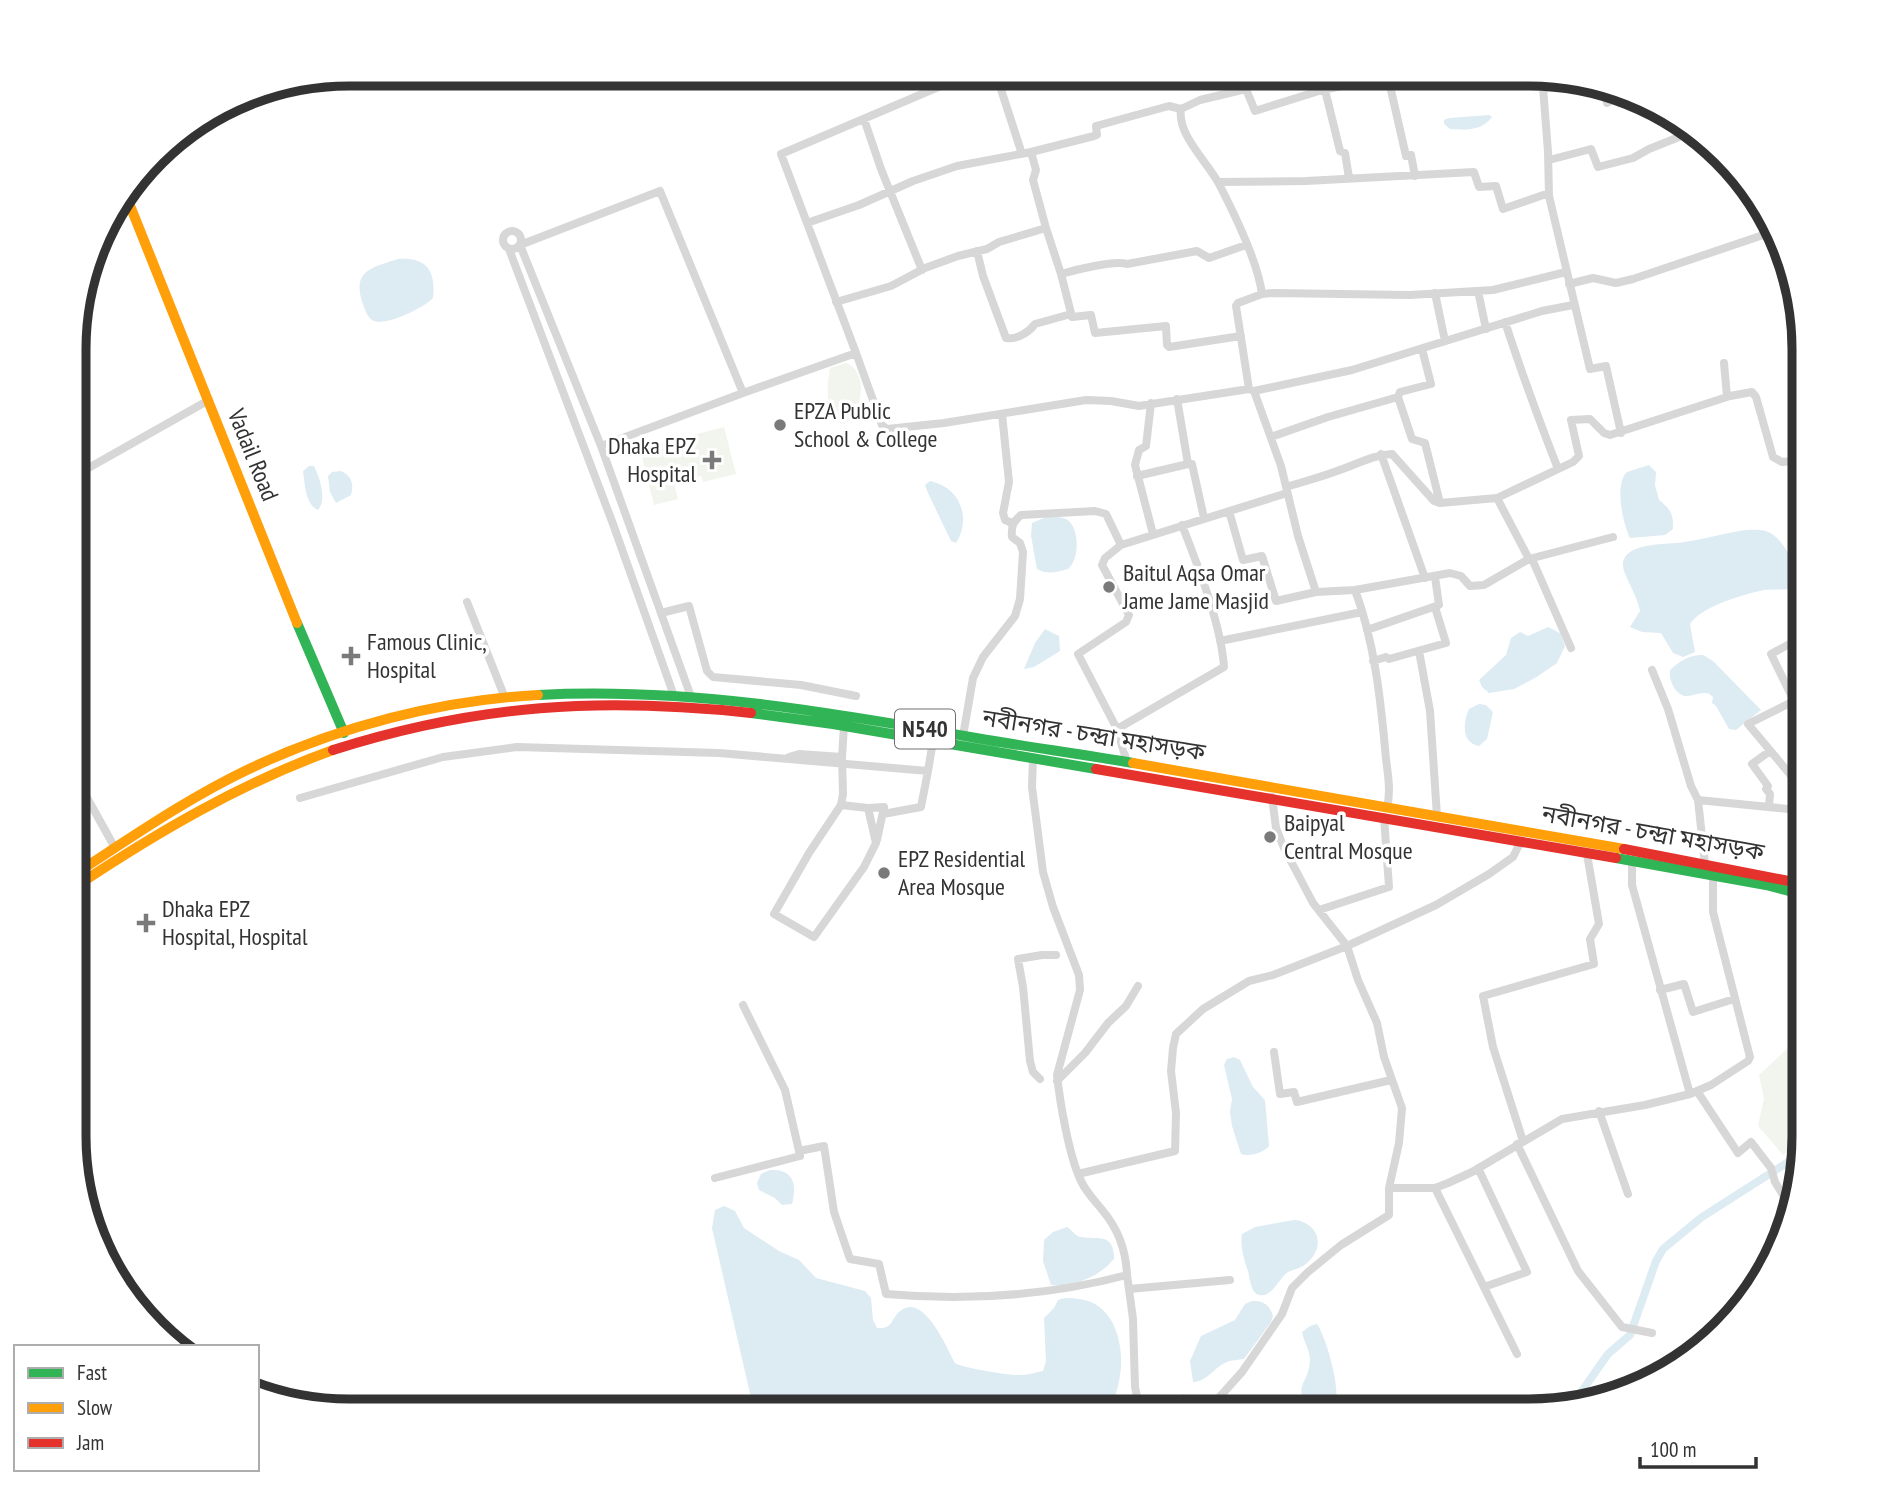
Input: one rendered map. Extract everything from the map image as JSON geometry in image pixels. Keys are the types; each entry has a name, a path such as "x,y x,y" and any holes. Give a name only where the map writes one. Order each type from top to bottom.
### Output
{"main road":[{"name":"Vadail Road","path":"125,210 209,401 322,686 344,733"},
{"name":"নবীনগর - চন্দ্রা মহাসড়ক","path":"86,867 232,779 275,758 344,733 411,714 505,698 609,692 690,694 856,716 963,736 1302,790 1385,812 1521,841 1792,892"},
{"name":"নবীনগর - চন্দ্রা মহাসড়ক","path":"86,880 231,794 276,771 331,751 461,717 505,710 613,704 666,706 844,726 1272,797 1437,816 1792,882"}],"street":[{"path":"941,86 781,154 883,425 887,429 944,423 1086,400 1139,406 1252,390 1352,370 1504,322 1573,305"},
{"path":"1001,86 1035,170 1033,180 1073,318 1091,315 1096,333 1166,326 1167,347 1209,343 1213,339 1241,336"},
{"path":"1245,86 1255,111 1344,86"},
{"path":"1390,86 1406,156 1411,155 1415,176"},
{"path":"1543,86 1549,193 1573,305 1590,369 1606,366 1621,433"},
{"path":"807,223 891,192 913,180 957,166 1027,153 1094,136 1097,135 1096,126 1169,106 1181,109 1200,100 1246,89"},
{"path":"1325,90 1340,150 1345,153 1349,178"},
{"path":"1181,109 1179,119 1218,183 1258,272 1262,294"},
{"path":"864,119 922,270"},
{"path":"1549,160 1591,149 1598,167 1633,158 1683,136"},
{"path":"1218,183 1474,172 1479,187 1496,186 1503,209 1549,193"},
{"path":"509,249 515,249 660,191 743,393"},
{"path":"836,302 891,286 958,256 987,249 999,242 1046,228"},
{"path":"673,693 613,524 509,249 504,244 503,238 511,231 521,236 520,245 601,446 690,694"},
{"path":"1569,284 1593,278 1616,284 1766,234"},
{"path":"1061,274 1095,265 1122,262 1127,264 1197,251 1209,258 1246,245"},
{"path":"977,251 983,276 1006,338 1014,339 1032,329 1035,324 1071,314"},
{"path":"1316,592 1271,437 1252,390 1236,306 1238,303 1262,294 1493,290 1566,272"},
{"path":"1478,291 1486,328"},
{"path":"1436,293 1445,341"},
{"path":"1504,322 1558,469"},
{"path":"1422,349 1431,384 1400,392 1398,397 1412,439 1424,443 1440,503"},
{"path":"601,446 856,353"},
{"path":"1724,363 1727,397"},
{"path":"1127,762 1117,729 1078,654 1126,622 1129,615 1102,565 1105,558 1121,545 1229,511 1381,454 1392,454 1434,500 1440,503 1497,498 1573,462 1578,456 1571,420 1590,419 1604,433 1610,435 1727,397 1752,392 1756,397 1773,457 1782,462 1792,461"},
{"path":"1271,437 1398,397"},
{"path":"1177,399 1188,464"},
{"path":"86,469 209,401"},
{"path":"1151,403 1146,446 1140,448 1136,455 1137,475 1153,534"},
{"path":"1002,414 1009,482 1003,513 1005,520 1013,523"},
{"path":"1381,454 1425,578"},
{"path":"1137,475 1192,464 1204,518"},
{"path":"1497,498 1531,559 1571,648"},
{"path":"963,736 973,678 983,657 1014,616 1020,599 1023,552 1020,543 1012,537 1013,523 1021,515 1096,511 1106,514 1121,545"},
{"path":"1229,511 1243,561 1262,556 1276,601 1316,592 1355,590 1456,574 1465,579 1469,586 1477,587 1531,559 1613,537"},
{"path":"1117,729 1221,671 1224,663 1198,568 1182,525"},
{"path":"1367,630 1435,607 1440,603 1435,577"},
{"path":"1319,910 1390,887 1385,812 1389,799 1385,744 1367,630 1355,590"},
{"path":"467,602 505,698"},
{"path":"661,613 689,606 707,671 713,677 801,685 856,696"},
{"path":"1373,661 1447,643 1435,607"},
{"path":"1220,641 1362,612"},
{"path":"1792,643 1771,654 1792,697"},
{"path":"1419,651 1430,710 1437,816"},
{"path":"1652,670 1668,709 1691,786 1699,800 1705,864"},
{"path":"1792,702 1748,724 1792,777"},
{"path":"841,805 884,807 876,843 864,867 814,937 774,914 809,853 841,805 844,726"},
{"path":"883,814 921,807 933,741"},
{"path":"300,798 443,757 516,747 616,748 782,759 799,754 928,771"},
{"path":"1769,807 1770,794 1766,789 1768,786 1752,764 1770,751"},
{"path":"1033,758 1032,787 1043,872 1053,907 1079,975 1080,990 1056,1075 1078,1174 1085,1188 1118,1231 1126,1258 1138,1399"},
{"path":"86,796 115,848"},
{"path":"1217,1399 1242,1372 1282,1314 1292,1289 1341,1245 1389,1215 1389,1188 1402,1123 1402,1108 1391,1080 1377,1023 1347,946 1313,903 1284,848 1276,828 1272,797"},
{"path":"1699,800 1792,809"},
{"path":"868,808 876,843"},
{"path":"1078,1174 1175,1151 1176,1112 1171,1071 1177,1034 1203,1009 1249,981 1273,975 1347,946 1436,905 1513,857 1521,841"},
{"path":"1587,854 1599,924 1590,939 1594,964 1483,996 1493,1047 1520,1143 1578,1271 1622,1327 1653,1333"},
{"path":"1632,860 1632,885 1660,990 1693,1093 1738,1153 1751,1142 1771,1168 1775,1182 1785,1198"},
{"path":"1389,1188 1435,1188 1478,1168 1562,1119 1645,1105 1693,1093 1711,1085 1750,1058 1713,912 1713,876"},
{"path":"1040,1079 1033,1072 1030,1061 1018,959 1056,955"},
{"path":"1660,990 1684,984 1693,1012 1734,999"},
{"path":"1057,1081 1126,1006 1138,986"},
{"path":"715,1178 800,1156 785,1090 743,1004"},
{"path":"1274,1052 1280,1094 1294,1092 1297,1102 1391,1080"},
{"path":"1599,1111 1628,1194"},
{"path":"799,1151 824,1146 834,1212 850,1259 879,1264 886,1294 930,1298 1027,1294 1080,1287 1127,1275"},
{"path":"1478,1168 1527,1272 1484,1287"},
{"path":"1435,1188 1517,1354"},
{"path":"1129,1289 1230,1280"}],"shaded area":[{"path":"1492,117 1488,122 1473,129 1450,129 1444,124 1444,120 1449,118"},
{"path":"398,259 416,260 427,267 433,280 433,298 394,319 378,322 372,320 362,301 360,282 367,271"},
{"path":"846,363 858,374 861,393 856,411 844,424 833,420 828,388 830,368"},
{"path":"724,427 736,474 703,482 701,476 674,483 678,499 654,505 640,449"},
{"path":"1649,465 1656,472 1655,485 1659,500 1671,512 1673,529 1665,535 1630,538 1623,514 1621,485 1627,472"},
{"path":"314,466 322,489 322,501 318,510 310,503 305,487 303,471"},
{"path":"341,471 350,478 352,491 351,495 336,503 330,492 328,476 332,472"},
{"path":"930,481 949,490 960,505 963,524 956,543 951,541 928,493 925,485"},
{"path":"1046,517 1064,518 1073,526 1076,553 1068,569 1048,572 1037,569 1031,536 1032,523"},
{"path":"1745,530 1765,531 1780,541 1792,561 1792,588 1745,595 1704,611 1690,624 1695,652 1683,657 1673,653 1661,633 1642,632 1630,627 1640,611 1623,565 1625,557 1639,548"},
{"path":"1548,627 1560,633 1565,646 1557,663 1514,689 1489,693 1482,687 1479,680 1506,655 1511,638 1520,632 1528,636"},
{"path":"1045,629 1059,636 1060,651 1034,667 1024,669 1035,643"},
{"path":"1703,655 1713,661 1761,710 1736,730 1729,729 1712,703 1713,697 1710,694 1684,696 1673,686 1670,670 1685,659"},
{"path":"1479,704 1486,705 1493,712 1487,739 1479,746 1469,741 1465,726 1469,709"},
{"path":"1792,1044 1792,1149 1783,1155 1758,1126 1764,1099 1759,1075"},
{"path":"1234,1057 1240,1060 1253,1087 1265,1100 1269,1146 1252,1155 1241,1154 1232,1126 1232,1099 1224,1065 1227,1059"},
{"path":"770,1170 784,1172 792,1179 792,1204 782,1205 759,1190 757,1183 761,1174"},
{"path":"724,1206 735,1211 744,1228 779,1251 799,1260 816,1278 865,1291 871,1298 873,1320 877,1328 888,1326 906,1307 915,1308 924,1314 940,1334 955,1363 967,1367 1016,1375 1043,1371 1046,1361 1044,1318 1058,1300 1064,1298 1092,1302 1102,1309 1116,1330 1121,1369 1115,1395 1112,1399 751,1399 712,1228 715,1210"},
{"path":"1294,1220 1309,1225 1314,1230 1318,1242 1314,1256 1303,1266 1288,1272 1268,1294 1256,1294 1244,1258 1242,1234 1255,1227"},
{"path":"1067,1227 1079,1236 1108,1241 1114,1259 1086,1280 1051,1285 1043,1261 1044,1240 1053,1232"},
{"path":"1252,1301 1263,1302 1268,1306 1273,1316 1271,1322 1244,1359 1227,1362 1202,1380 1193,1382 1190,1361 1201,1336 1235,1320 1245,1304"},
{"path":"1317,1324 1325,1342 1333,1367 1336,1399 1303,1399 1302,1389 1310,1361 1302,1332"},
{"path":"1183,1394 1196,1399 1175,1399"}],"waterway":[{"path":"1580,1394 1608,1354 1630,1335 1656,1261 1663,1249 1702,1217 1791,1160"}],"traffic: fast":[{"path":"297,623 344,733"},
{"path":"538,695 648,695 758,704 867,719 1133,763"},
{"path":"751,713 833,724 1096,769"},
{"path":"1616,858 1792,892"}],"traffic: slow":[{"path":"129,204 297,623"},
{"path":"86,867 204,792 249,769 318,740 353,728 427,710 538,695"},
{"path":"86,880 137,847 232,794 333,750"},
{"path":"1133,763 1624,849"}],"traffic: jam":[{"path":"333,750 438,723 540,708 643,706 751,713"},
{"path":"1096,769 1616,858"},
{"path":"1624,849 1792,882"}],"place":[{"name":"EPZA Public School & College","path":"780,425"},
{"name":"Dhaka EPZ Hospital","path":"712,460"},
{"name":"Baitul Aqsa Omar Jame Jame Masjid","path":"1109,587"},
{"name":"Famous Clinic, Hospital","path":"351,656"},
{"name":"Baipyal Central Mosque","path":"1270,837"},
{"name":"EPZ Residential Area Mosque","path":"884,873"},
{"name":"Dhaka EPZ Hospital, Hospital","path":"146,923"}]}
